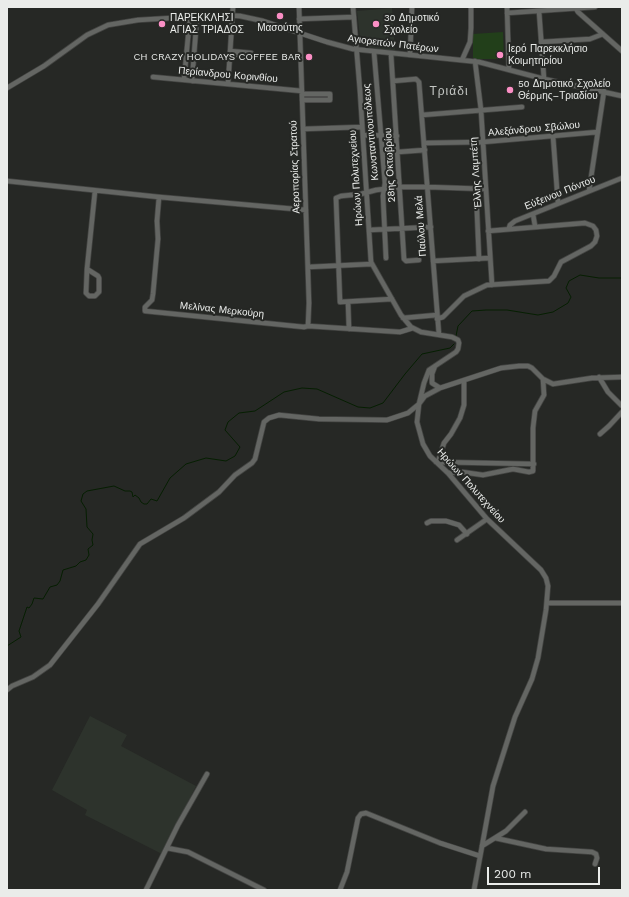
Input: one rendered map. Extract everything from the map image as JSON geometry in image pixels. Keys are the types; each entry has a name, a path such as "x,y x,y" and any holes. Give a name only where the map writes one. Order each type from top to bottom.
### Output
{"street":[{"path":"228,84 233,7"},
{"name":"Αεροπορίας Στρατού","path":"299,7 308,267 308,326"},
{"name":"Ηρώων Πολυτεχνείου","path":"353,7 372,264 403,318 413,328 421,332 452,337 459,342 459,346 454,353 429,370 427,374 419,404 417,422 423,444 487,519 545,576 548,586 547,603 538,658 532,678 515,717 493,786 474,890"},
{"path":"410,55 412,7"},
{"path":"462,60 470,42 472,28 471,7"},
{"path":"507,7 509,70"},
{"path":"507,13 595,7"},
{"path":"576,8 578,12 622,51"},
{"path":"539,11 544,79"},
{"name":"Αγιορειτών Πατέρων","path":"7,88 44,66 101,27 118,22 138,20 190,16 232,15 263,21 300,34 356,50 475,61 544,79 622,96"},
{"path":"184,80 190,16"},
{"path":"192,81 197,16"},
{"path":"299,19 354,17"},
{"path":"541,42 590,39 603,34"},
{"name":"Κωνσταντινουπόλεως","path":"374,52 385,183 383,196 386,258"},
{"path":"230,53 251,55"},
{"name":"28ης Οκτωβρίου","path":"391,54 405,260 419,260"},
{"name":"Έλλης Λαμπέτη","path":"475,61 481,110 492,285"},
{"name":"Περίανδρου Κορινθίου","path":"152,77 330,94 330,100 302,100"},
{"name":"Παύλου Μελά","path":"393,81 416,79 419,81 439,335"},
{"path":"590,191 604,91"},
{"path":"422,115 522,107"},
{"path":"303,129 362,127"},
{"name":"Αλεξάνδρου Σβώλου","path":"424,143 483,142 598,132"},
{"path":"363,136 397,136"},
{"path":"553,136 558,204"},
{"path":"398,152 425,150"},
{"name":"Εύξεινου Πόντου","path":"509,228 512,223 622,178"},
{"path":"7,181 95,191 306,210"},
{"path":"392,299 340,302 336,199 338,196 384,188 400,187 486,189"},
{"path":"476,189 479,259"},
{"path":"87,270 99,278 99,292 95,296 89,296 86,292 87,270 95,191"},
{"name":"Μελίνας Μερκούρη","path":"159,197 157,221 158,243 153,294 152,300 146,306 145,310 304,327 308,326 400,332 413,328"},
{"path":"533,214 535,226"},
{"path":"403,318 442,317 464,296 485,286 549,281 554,276 562,261 594,244 597,236 596,230 593,226 585,223 509,228 488,231"},
{"path":"369,230 431,227"},
{"path":"433,261 490,258"},
{"path":"308,267 372,264"},
{"path":"348,302 349,329"},
{"path":"435,366 432,374 432,383 440,388"},
{"path":"7,690 12,686 34,677 50,665 98,604 140,544 184,518 219,492 235,475 252,463 255,459 264,422 269,418 279,415 319,419 387,420 408,413 419,404 425,396 440,388 501,368 528,366 543,379 552,384 599,377 622,377"},
{"path":"599,377 608,392 622,406"},
{"path":"448,473 462,472 482,475 517,469 531,472 533,471 533,428 535,410 544,395 543,379"},
{"path":"464,381 464,405 460,418 444,443 438,463 534,464"},
{"path":"600,434 622,412"},
{"path":"457,540 487,519"},
{"path":"427,523 431,521 446,520 459,525 467,534"},
{"path":"547,603 622,603"},
{"path":"146,890 178,825 207,774"},
{"path":"482,846 506,831 525,812"},
{"path":"340,890 347,872 358,818 361,814 369,813 440,843 480,856"},
{"path":"495,838 546,849 592,852 596,854 597,858 595,864"},
{"path":"167,848 188,852 264,890"}],"shaded area":[{"name":"3ο Δημοτικό Σχολείο","path":"392,8 395,51 365,47 360,37 357,11"},
{"path":"90,716 127,735 121,746 196,786 162,854 85,815 87,810 52,790"}],"green space":[{"path":"503,32 504,59 473,59 473,34"}],"waterway":[{"path":"456,336 458,326 472,311 507,310 538,315 553,312 568,303 571,297 566,288 569,281 580,275 599,278 622,278"},
{"path":"7,646 21,637 19,631 27,607 29,608 34,598 43,599 50,587 57,585 60,581 63,570 76,566 80,562 86,560 89,555 88,549 93,545 93,534 87,527 86,509 81,501 83,494 87,491 114,486 125,491 132,492 133,497 135,495 144,504 147,504 151,499 157,501 170,478 186,464 206,458 226,461 235,456 240,447 225,430 228,422 239,413 255,411 284,392 302,388 317,389 358,407 370,408 383,403 422,354 450,348 454,344"}],"place":[{"name":"Μασούτης","path":"280,16"},
{"name":"ΠΑΡΕΚΚΛΗΣΙ ΑΓΙΑΣ ΤΡΙΑΔΟΣ","path":"162,24"},
{"name":"3ο Δημοτικό Σχολείο","path":"376,24"},
{"name":"Ιερό Παρεκκλήσιο Κοιμητηρίου","path":"500,55"},
{"name":"CH CRAZY HOLIDAYS COFFEE BAR","path":"309,57"},
{"name":"5ο Δημοτικό Σχολείο Θέρμης–Τριαδίου","path":"510,90"}],"district":[{"name":"Τριάδι","path":"449,91"}]}
